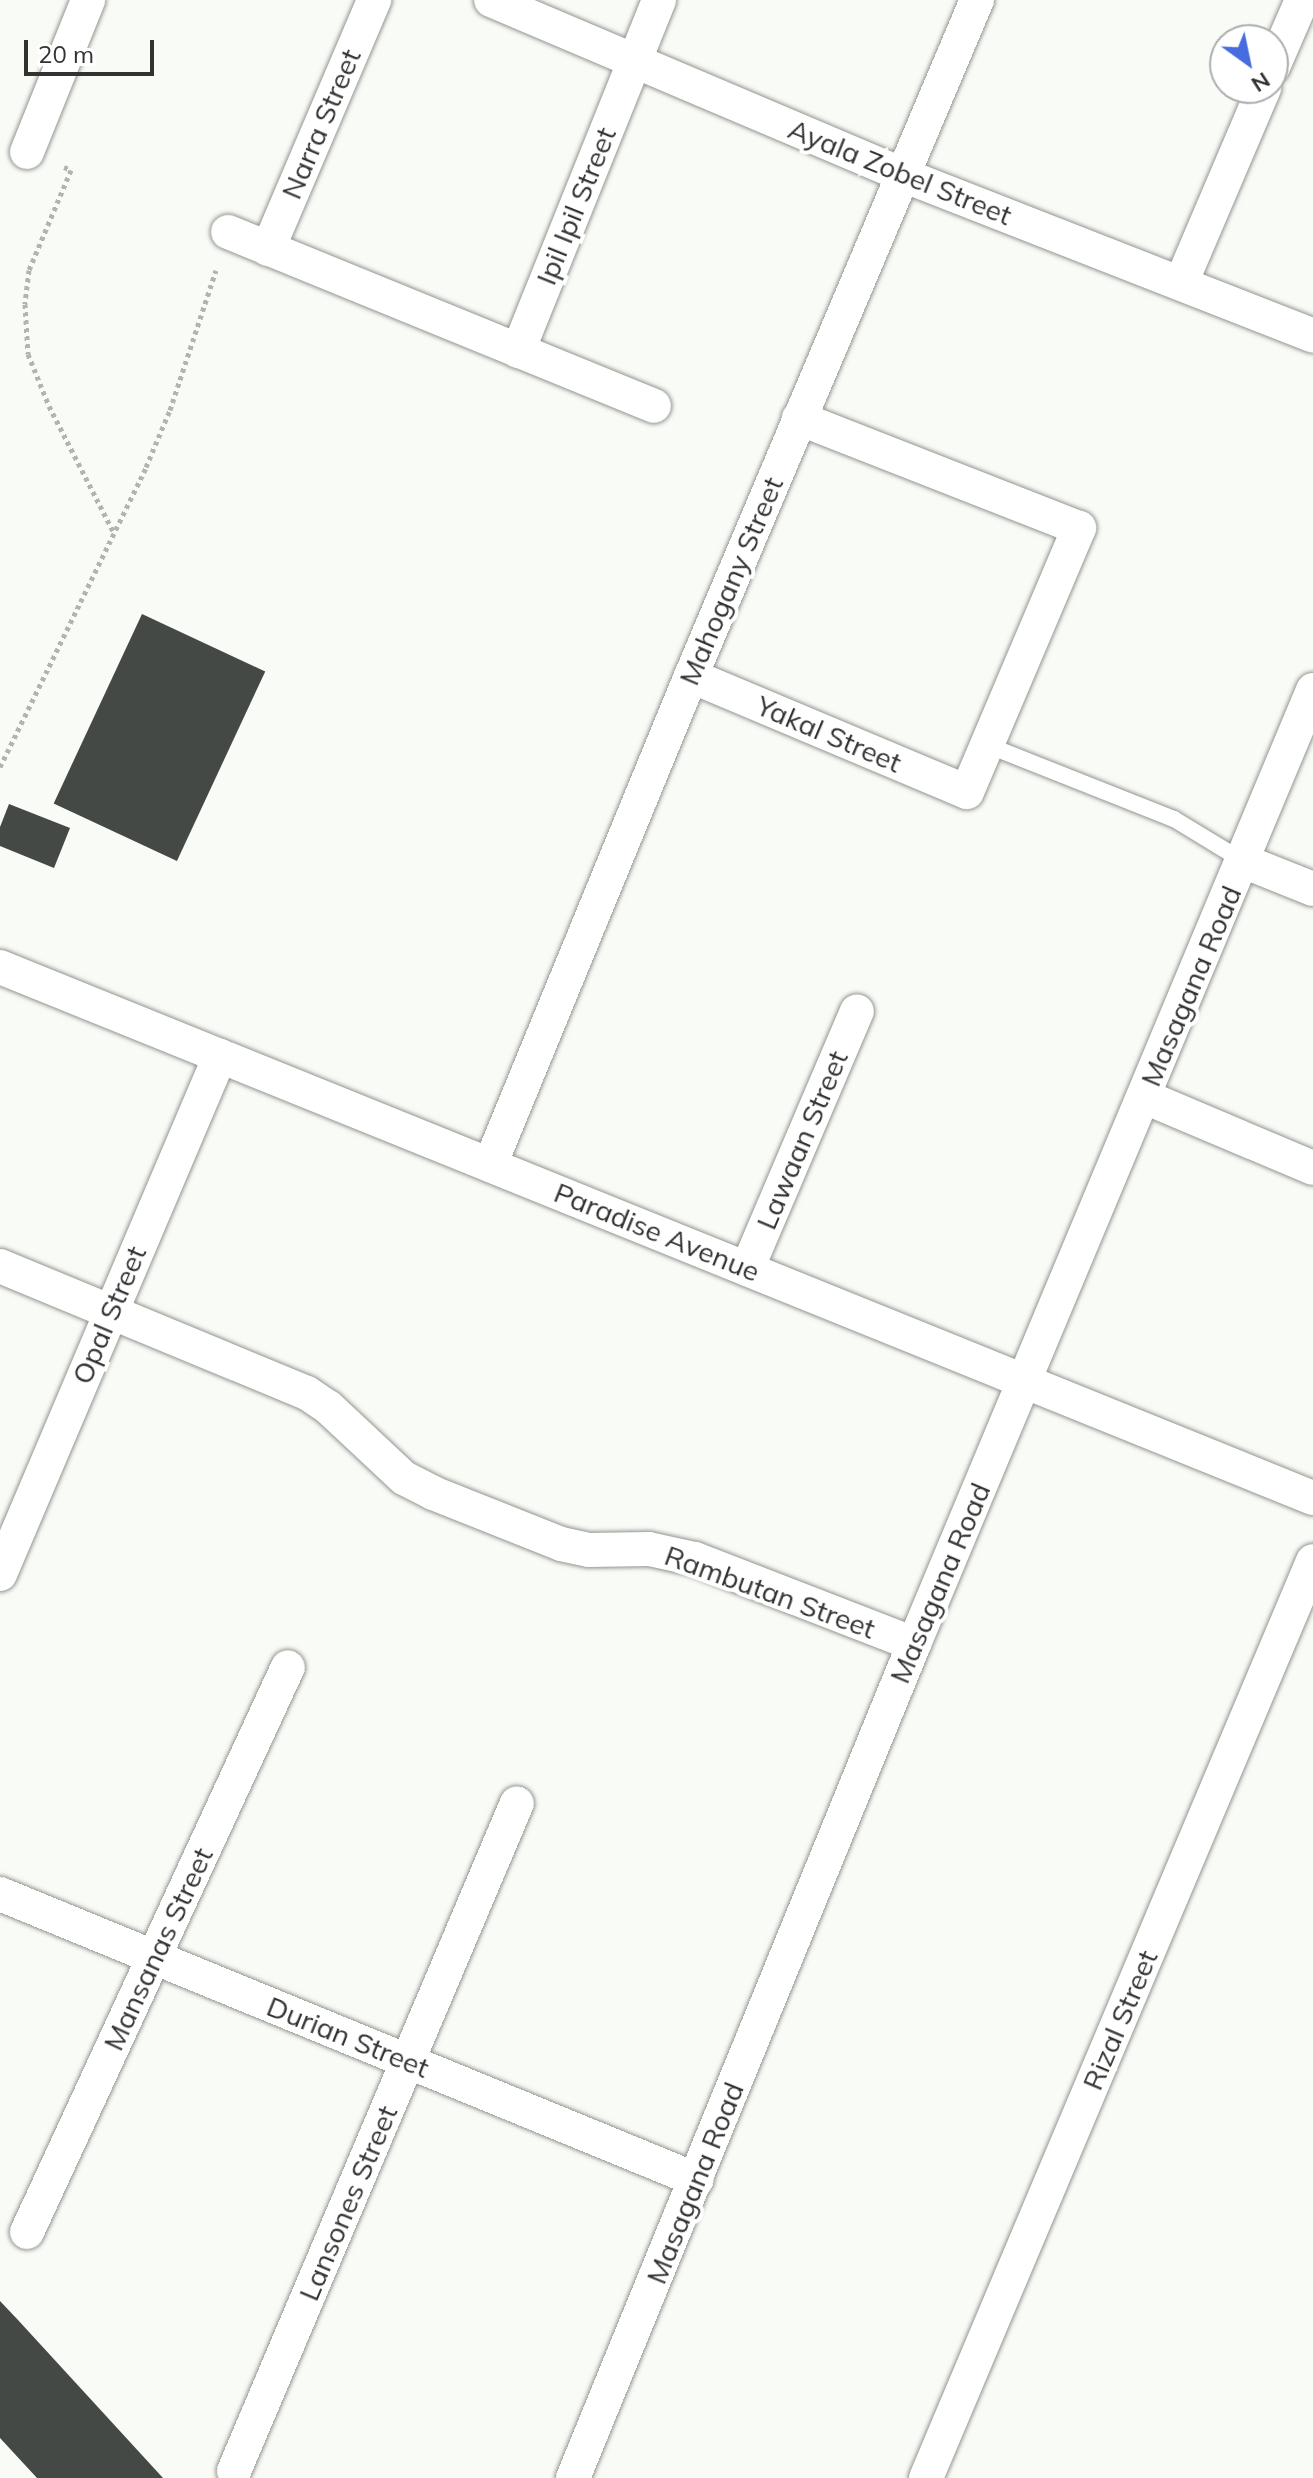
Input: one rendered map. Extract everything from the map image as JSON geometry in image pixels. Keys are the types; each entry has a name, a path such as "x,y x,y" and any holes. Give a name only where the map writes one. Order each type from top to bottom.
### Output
{"street":[{"path":"27,152 88,0"},
{"name":"Narra Street","path":"268,249 374,0"},
{"name":"Ayala Zobel Street","path":"491,0 903,175 1313,336"},
{"name":"Ipil Ipil Street","path":"518,351 659,0"},
{"name":"Mahogany Street","path":"490,1165 691,676 977,0"},
{"path":"1289,30 1302,0"},
{"path":"1181,283 1257,104"},
{"path":"228,232 654,406"},
{"path":"799,418 1079,528 987,745"},
{"name":"Yakal Street","path":"691,676 967,792 987,745"},
{"name":"Masagana Road","path":"573,2478 914,1644 1313,690"},
{"path":"1243,861 1313,889"},
{"name":"Paradise Avenue","path":"0,967 1313,1498"},
{"name":"Lawaan Street","path":"747,1269 857,1011"},
{"name":"Opal Street","path":"0,1572 220,1056"},
{"path":"1145,1097 1313,1168"},
{"name":"Rambutan Street","path":"0,1266 307,1393 328,1407 404,1478 433,1493 561,1544 589,1550 649,1549 695,1559 914,1644"},
{"name":"Rizal Street","path":"926,2478 1313,1561"},
{"name":"Mansanas Street","path":"27,2232 288,1667"},
{"name":"Lansones Street","path":"234,2471 517,1803"},
{"name":"Durian Street","path":"0,1894 697,2180"}],"lane":[{"path":"987,745 1174,819 1243,861"}],"path":[{"path":"71,170 29,270 25,304 28,354 49,406 113,531"},
{"path":"0,767 170,410 228,232"}],"building":[{"path":"142,614 265,671 177,861 54,803"},
{"path":"9,804 70,828 54,868 0,846 0,827"},
{"path":"0,2301 163,2478 37,2478 0,2438"}]}
